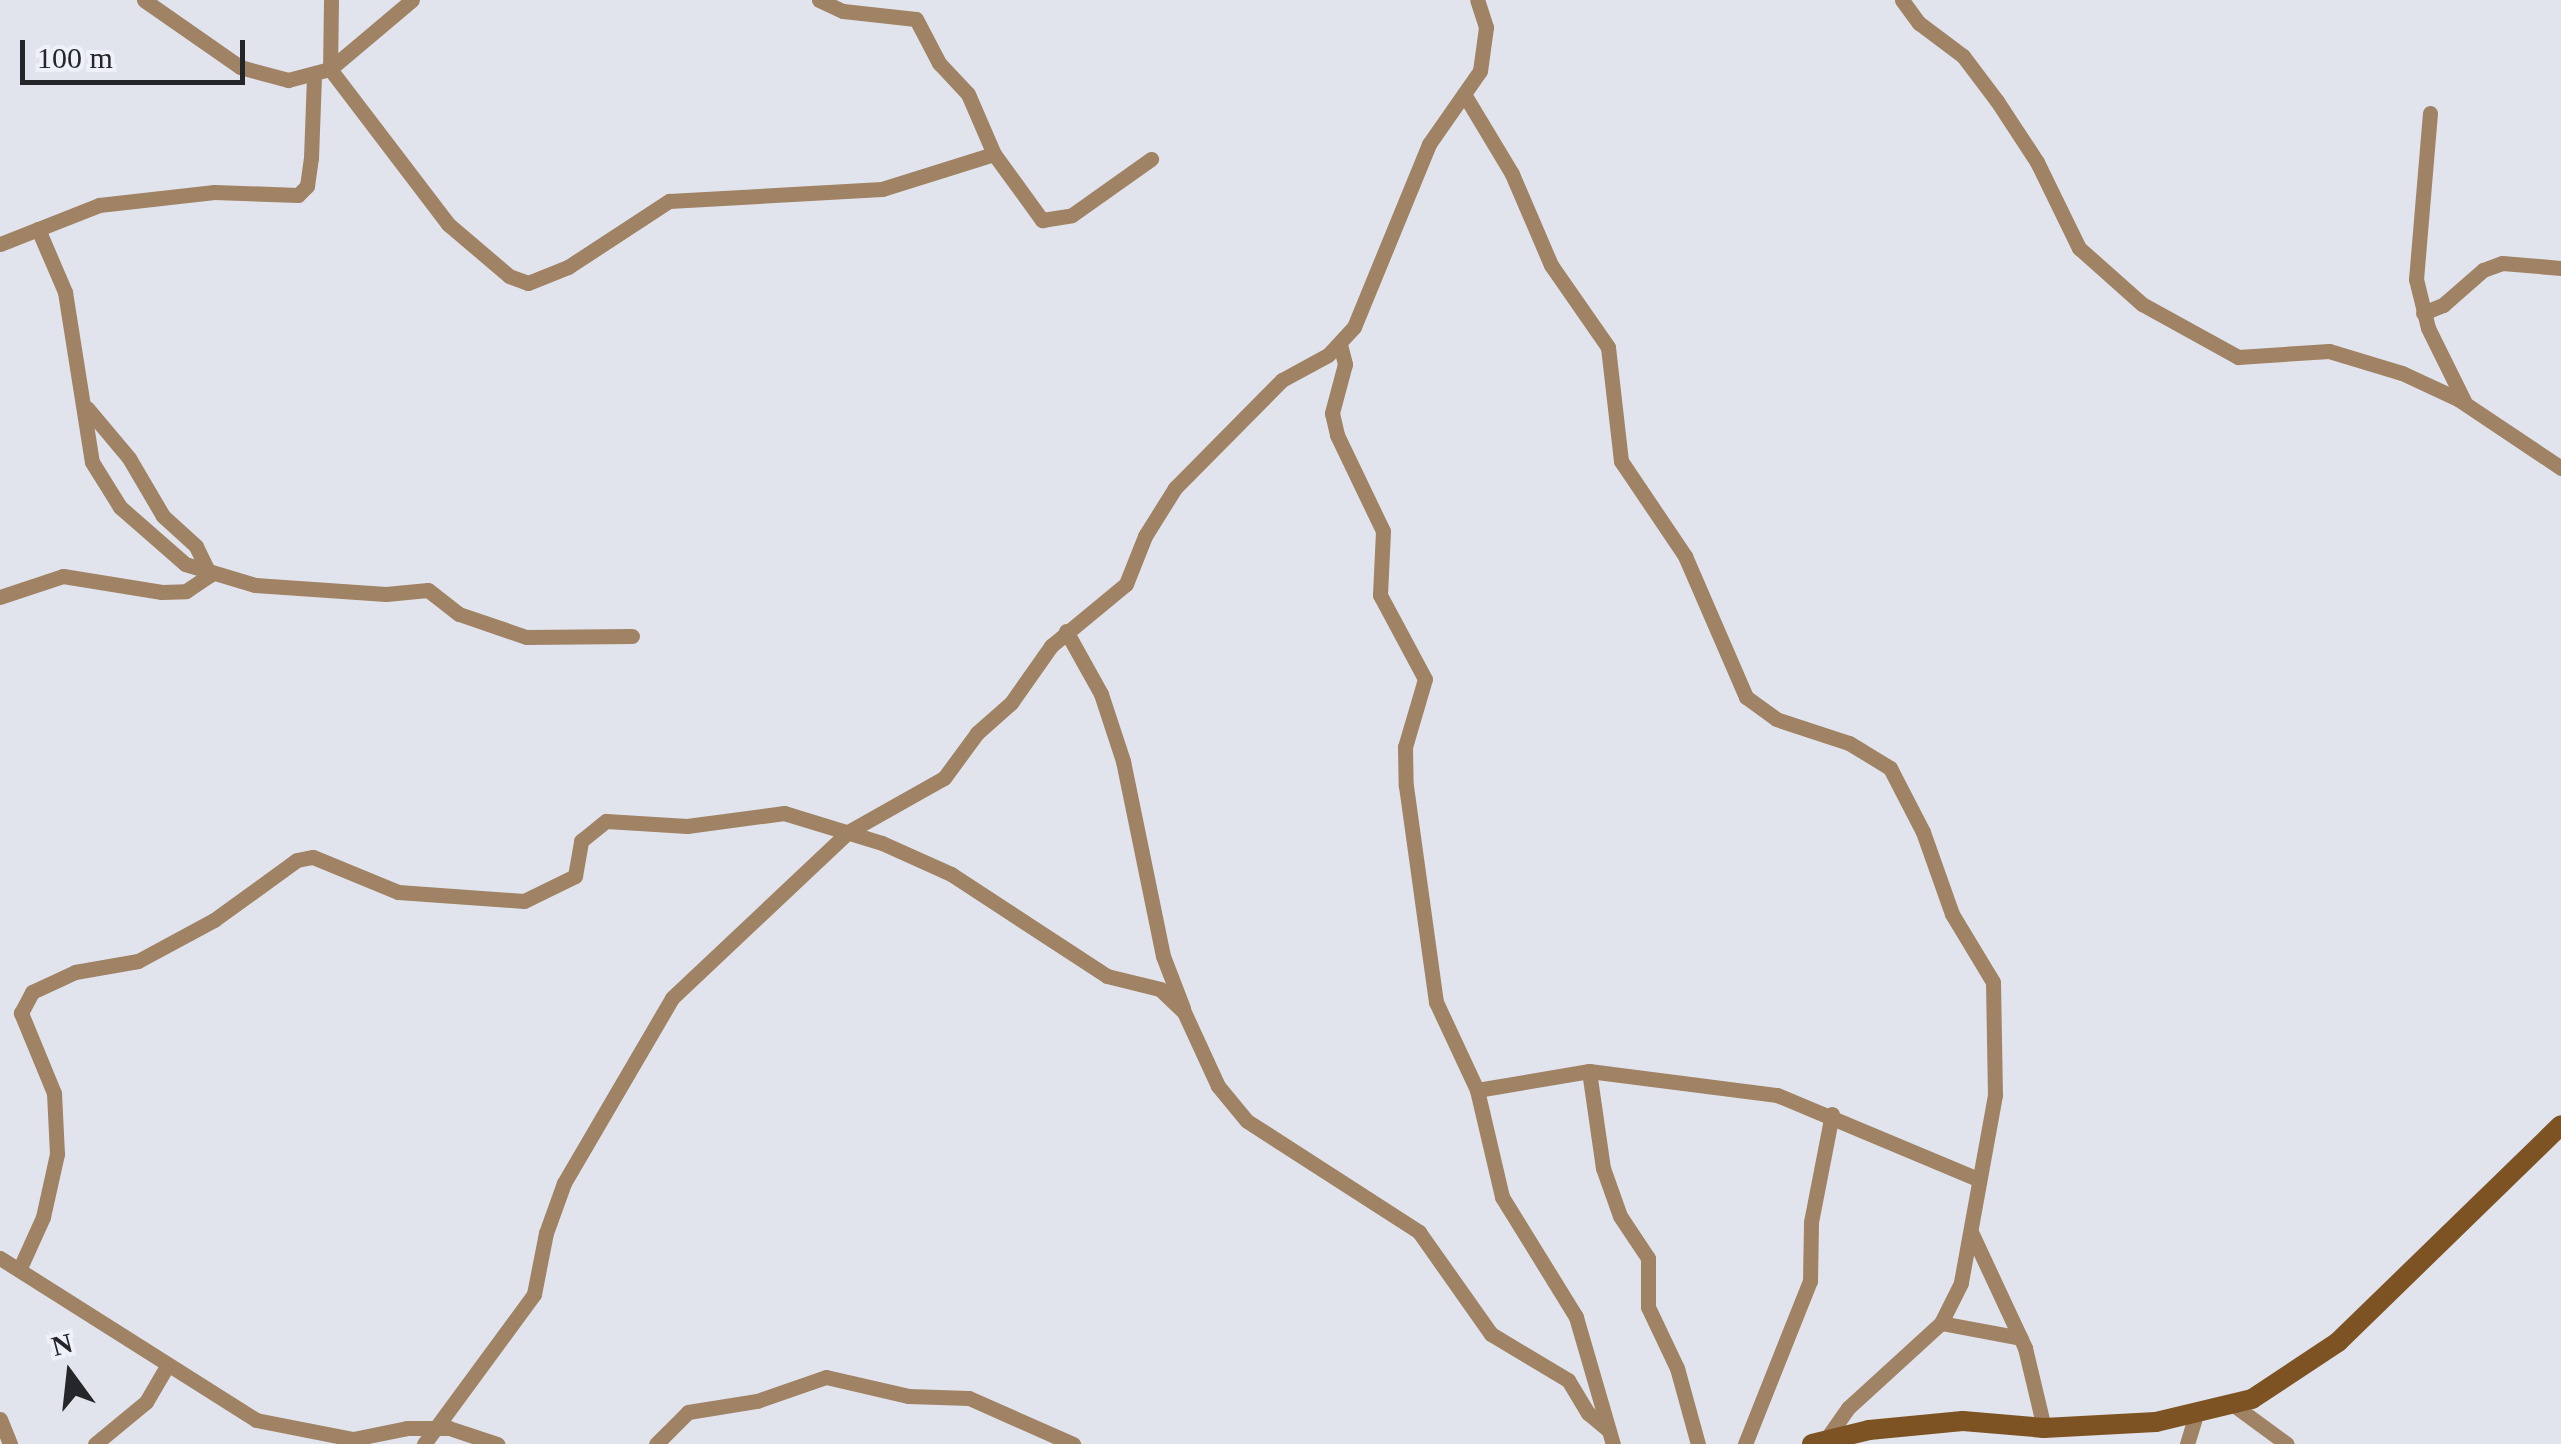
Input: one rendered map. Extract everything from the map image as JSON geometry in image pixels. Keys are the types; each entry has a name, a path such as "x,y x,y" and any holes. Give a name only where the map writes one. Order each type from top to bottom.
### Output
{"street":[{"path":"144,0 240,67 288,80 330,69 412,0"},
{"path":"331,0 330,69 448,224 509,276 528,284 568,267 669,201 882,188 994,154"},
{"path":"819,0 842,11 916,19 939,62 968,94 994,154 1034,213 1055,222 1152,158"},
{"path":"424,1444 534,1294 546,1233 564,1183 591,1130 622,1091 650,1024 848,832 944,778 1066,630 1126,584 1145,536 1176,488 1282,380 1340,344 1429,144 1487,52 1476,0"},
{"path":"1902,0 1918,23 1950,42 1989,90 2037,162 2079,248 2142,304 2238,357 2309,351 2358,357 2466,404 2561,468"},
{"path":"0,244 108,203 214,192 298,196 307,186 311,158 314,76"},
{"path":"1464,94 1512,174 1559,278 1605,339 1621,461 1685,556 1746,697 1776,719 1880,758 1924,832 1952,914 1996,996 1995,1095 1975,1178 1961,1283 1941,1323 1848,1408 1819,1442"},
{"path":"2430,113 2416,280 2423,312 2466,404"},
{"path":"38,230 65,292 66,327 86,407 92,462 120,507 165,549 210,575 386,594 428,590 459,614 526,637 632,636"},
{"path":"2423,312 2443,305 2483,270 2502,263 2561,268"},
{"path":"1340,344 1344,364 1332,413 1336,435 1383,531 1380,594 1425,679 1405,746 1428,967 1449,1035 1478,1090 1502,1197 1576,1317 1609,1439"},
{"path":"86,407 129,458 162,516 196,546 210,575"},
{"path":"0,597 63,576 162,592 186,591 210,575"},
{"path":"1066,630 1100,694 1123,760 1163,956 1218,1086 1247,1120 1419,1232 1491,1334 1568,1380 1609,1439"},
{"path":"20,1268 51,1188 57,1128 46,1066 21,1002 55,979 138,961 214,920 296,860 313,858 398,892 524,901 574,876 581,841 606,821 687,826 784,814 848,832 951,874 1108,976 1160,990 1184,1012"},
{"path":"1478,1090 1589,1071 1777,1095 1832,1114 1975,1178"},
{"path":"1589,1071 1607,1181 1620,1216 1648,1258 1648,1307 1677,1368 1698,1444"},
{"path":"1745,1444 1810,1281 1812,1222 1832,1114"},
{"path":"1819,1442 1963,1421 2044,1428 2196,1415 2236,1406 2338,1342 2561,1125"},
{"path":"1968,1223 2020,1338 2044,1428"},
{"path":"0,1258 167,1366 268,1423 352,1440 433,1427 497,1444"},
{"path":"1941,1323 2020,1338"},
{"path":"95,1444 146,1402 167,1366"},
{"path":"656,1444 688,1412 757,1401 826,1377 908,1396 969,1398 1073,1444"},
{"path":"2236,1406 2287,1444"},
{"path":"2187,1444 2196,1415"},
{"path":"0,1419 10,1444"}]}
